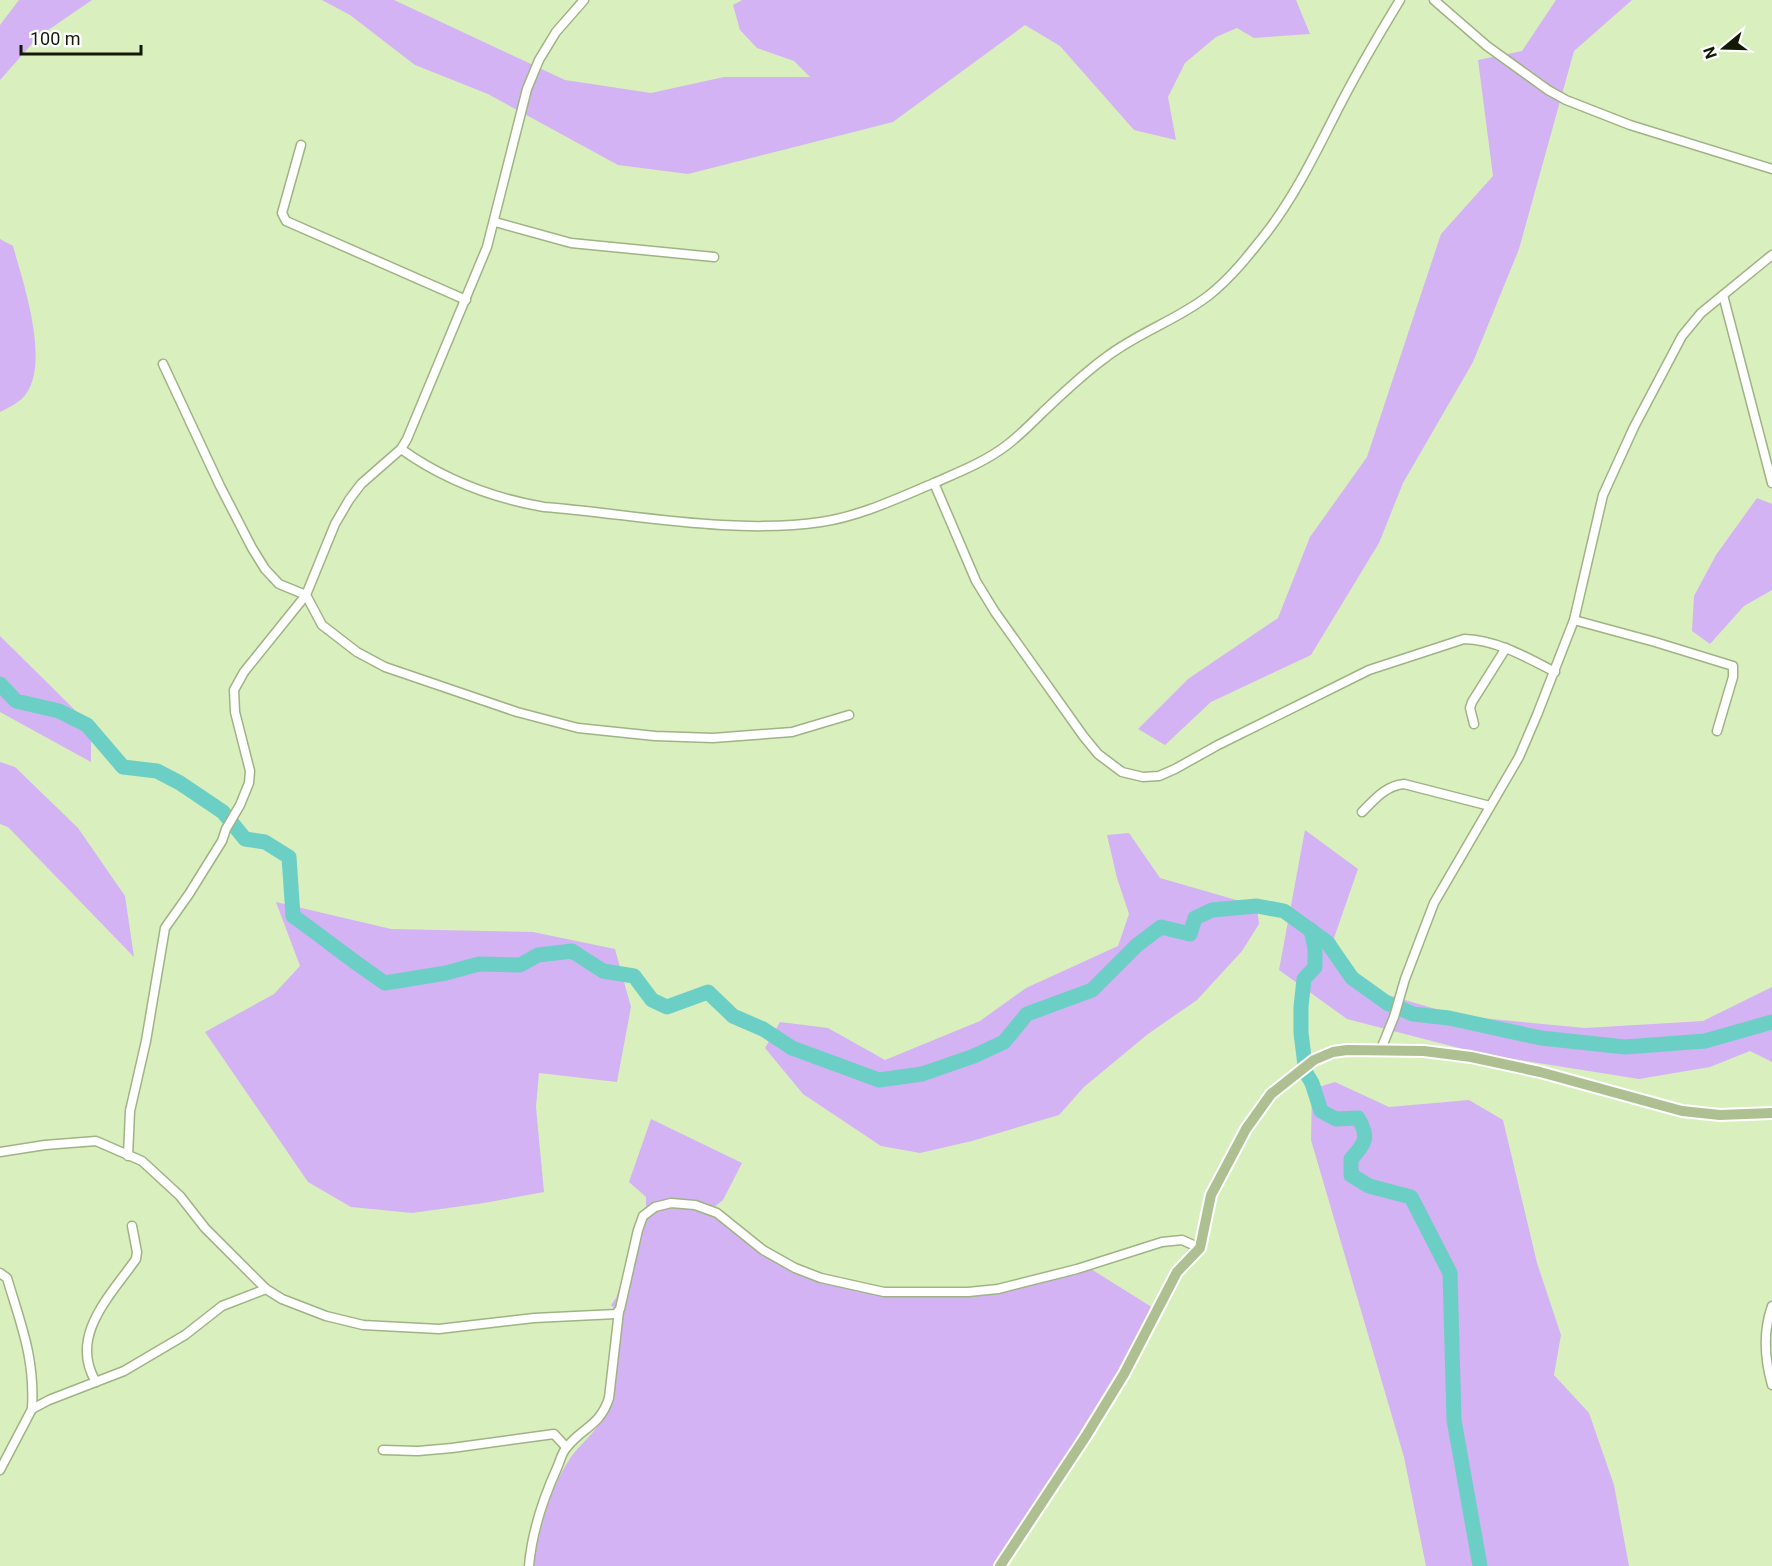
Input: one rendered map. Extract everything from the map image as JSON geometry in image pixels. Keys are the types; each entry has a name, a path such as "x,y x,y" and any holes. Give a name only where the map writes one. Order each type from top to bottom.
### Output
{"main road":[{"path":"1000,1566 1124,1374 1177,1272 1200,1248 1211,1195 1246,1129 1271,1094 1314,1060 1347,1050 1424,1051 1540,1072 1688,1112 1720,1115 1772,1113"}],"street":[{"path":"401,449 426,467 515,502 544,507 732,525 770,526 823,521 896,500 934,483 988,458 1008,445 1084,374 1106,357 1134,338 1199,302 1231,276 1269,229 1295,190 1317,153 1371,46 1400,0"},
{"path":"1434,0 1488,46 1548,90 1566,100 1630,126 1772,169"},
{"path":"128,1156 130,1111 146,1041 165,928 222,841 240,805 250,778 235,712 234,690 244,672 306,595 335,524 349,500 362,484 401,449 407,439 487,247 527,89 545,50 580,1"},
{"path":"301,146 282,213 286,221 466,300"},
{"path":"495,222 571,243 714,257"},
{"path":"1381,1049 1434,903 1519,757 1554,672 1574,620 1597,517 1608,483 1676,346 1701,313 1772,255"},
{"path":"1722,295 1772,483"},
{"path":"163,364 220,486 265,568 279,584 306,595 322,625 357,652 384,667 517,712 578,728 655,736 712,738 792,732 849,715"},
{"path":"934,483 976,581 995,612 1083,737 1098,754 1122,772 1143,777 1159,776 1369,670 1430,648 1464,639 1477,639 1506,648 1554,672"},
{"path":"1574,620 1733,666 1733,677 1717,731"},
{"path":"1474,724 1470,708 1472,702 1506,648"},
{"path":"1362,812 1383,791 1393,785 1404,784 1491,806"},
{"path":"0,1152 45,1144 96,1141 142,1161 157,1173 213,1235 267,1289 290,1303 327,1316 363,1325 439,1329 534,1318 616,1314 619,1311"},
{"path":"529,1566 536,1523 566,1447 582,1435 605,1410 609,1398 619,1311 643,1216 655,1207 671,1203 695,1205 717,1213 764,1250 795,1268 821,1278 884,1292 968,1292 998,1289 1077,1269 1162,1242 1182,1240 1200,1248"},
{"path":"96,1382 89,1370 88,1334 93,1319 136,1258 138,1252 132,1226"},
{"path":"0,1273 7,1278 27,1341 32,1370 32,1409 0,1470"},
{"path":"32,1409 123,1371 185,1335 222,1306 267,1289"},
{"path":"1772,1306 1766,1337 1772,1385"},
{"path":"383,1450 452,1448 554,1434 566,1447"}],"shaded area":[{"path":"19,0 92,0 38,37 0,80 0,25"},
{"path":"322,0 394,0 565,80 651,93 724,77 810,77 794,61 757,48 740,30 733,5 742,0 1296,0 1310,34 1254,38 1237,28 1216,37 1185,63 1168,97 1176,140 1134,130 1060,46 1025,25 893,122 688,174 618,165 488,94 415,65 350,15"},
{"path":"1556,0 1632,0 1574,51 1519,249 1473,362 1403,483 1379,543 1311,655 1211,702 1165,745 1138,729 1188,679 1278,618 1310,537 1367,457 1441,234 1493,176 1478,60 1522,51"},
{"path":"0,239 13,246 28,300 36,362 33,380 26,394 0,412"},
{"path":"1757,498 1772,504 1772,590 1744,606 1710,644 1692,631 1694,596 1716,555"},
{"path":"0,636 91,726 91,762 0,712"},
{"path":"0,762 15,767 78,828 125,896 134,957 8,827 0,824"},
{"path":"1305,830 1358,869 1334,938 1360,987 1460,1016 1585,1028 1703,1021 1772,987 1772,1062 1750,1051 1710,1067 1639,1079 1482,1054 1347,1019 1279,970"},
{"path":"1129,833 1160,878 1257,906 1259,924 1242,951 1197,1000 1148,1034 1084,1087 1059,1115 972,1141 920,1153 881,1146 803,1094 765,1048 780,1022 828,1028 885,1060 980,1021 1026,988 1118,946 1129,914 1117,878 1107,835"},
{"path":"276,902 391,929 533,932 615,949 631,1007 617,1082 539,1073 536,1107 544,1192 412,1213 351,1207 308,1182 205,1032 274,994 300,966"},
{"path":"1335,1082 1389,1107 1469,1100 1503,1120 1537,1263 1561,1335 1554,1375 1589,1413 1614,1485 1629,1566 1426,1566 1404,1457 1311,1140 1312,1089"},
{"path":"651,1119 742,1163 723,1200 708,1212 779,1263 874,1289 988,1288 1083,1264 1158,1311 1133,1370 1006,1566 533,1566 542,1524 563,1469 596,1428 602,1417 610,1379 616,1311 611,1305 616,1298 625,1271 636,1222 646,1210 646,1197 629,1182"}],"waterway":[{"path":"0,684 16,701 59,711 87,725 123,767 157,771 180,783 223,812 245,839 265,842 289,857 293,916 385,983 446,973 479,964 520,965 538,955 572,951 603,971 634,976 652,1000 667,1007 708,992 733,1016 763,1029 792,1048 879,1080 922,1074 974,1056 1004,1042 1027,1014 1092,990 1137,945 1161,927 1190,934 1195,918 1212,910 1257,906 1284,911 1327,942 1352,978 1387,1003 1413,1014 1449,1018 1541,1038 1625,1047 1705,1041 1772,1022"},
{"path":"1311,930 1315,948 1315,967 1304,979 1301,1033 1306,1073 1312,1083 1321,1111 1336,1119 1358,1118 1365,1136 1360,1149 1351,1159 1351,1175 1369,1186 1411,1197 1450,1273 1454,1420 1480,1566"}]}
